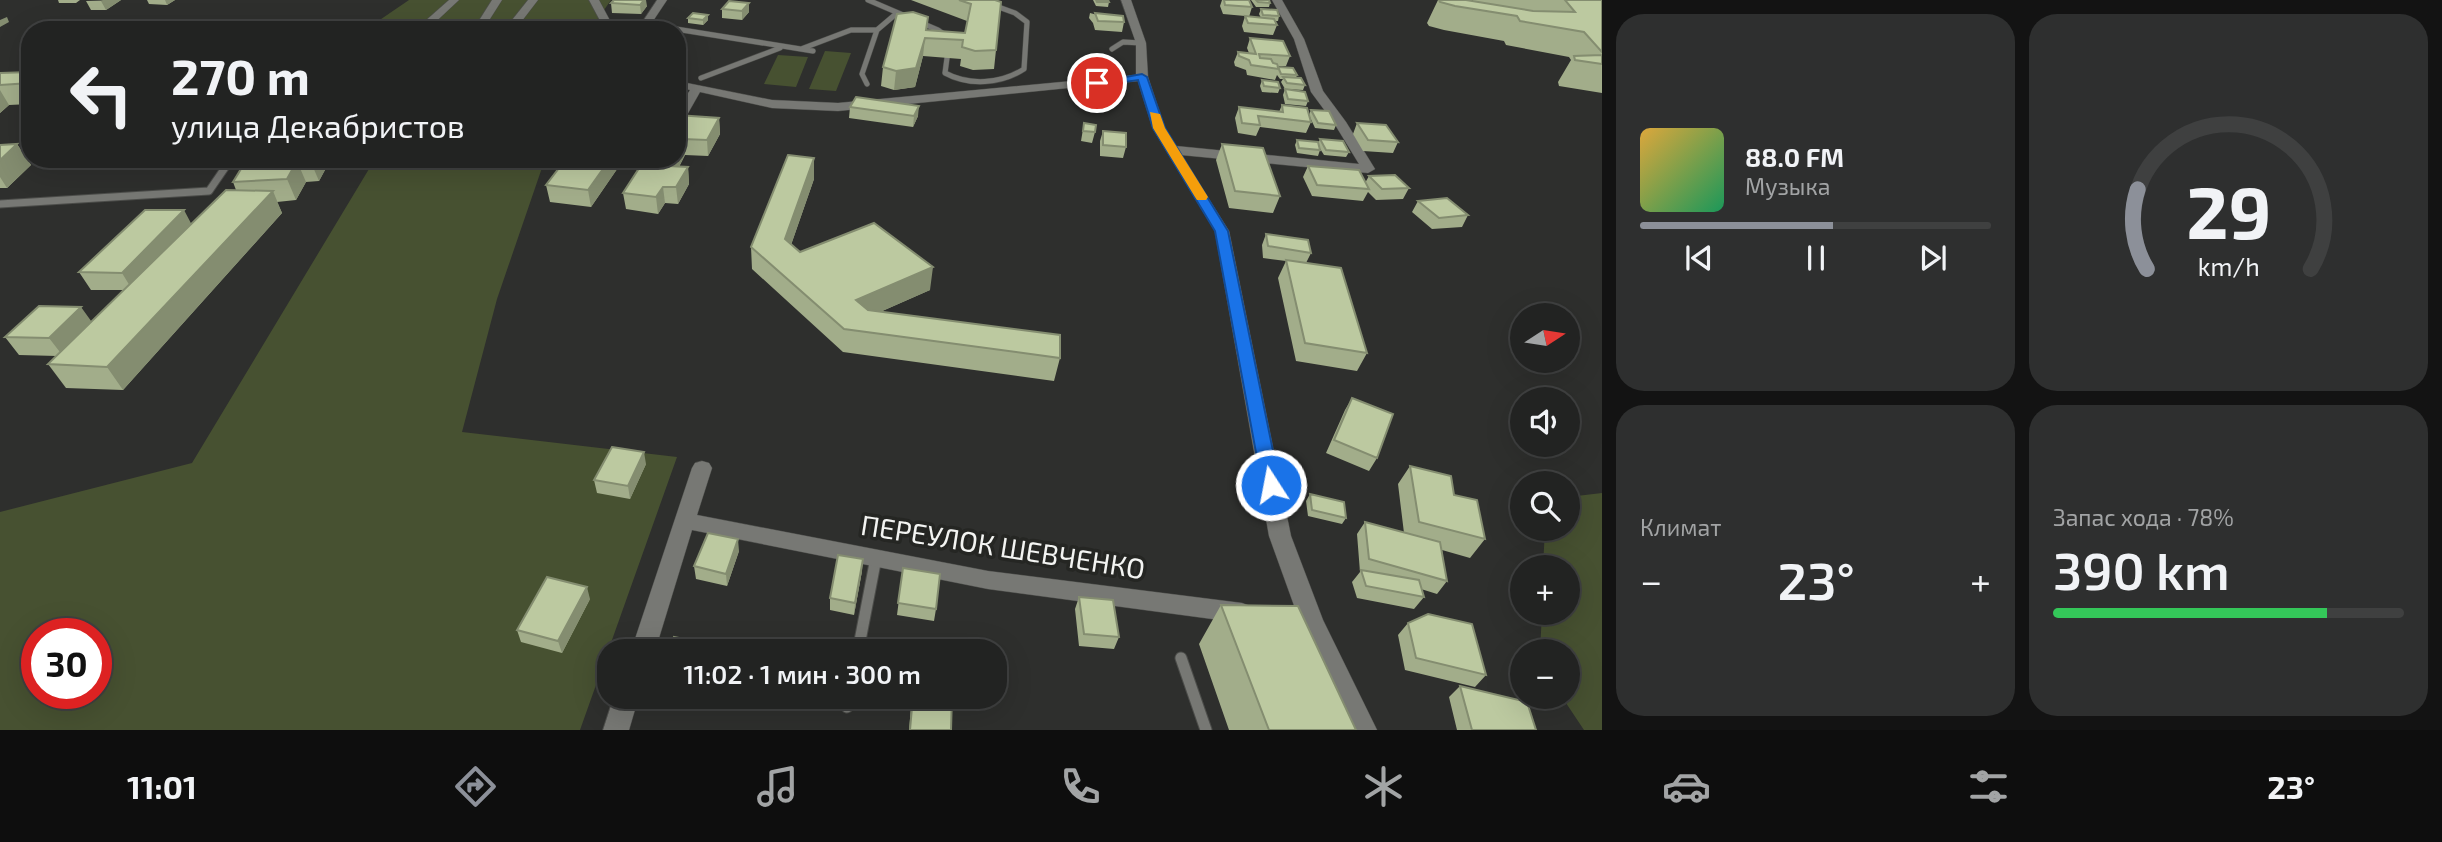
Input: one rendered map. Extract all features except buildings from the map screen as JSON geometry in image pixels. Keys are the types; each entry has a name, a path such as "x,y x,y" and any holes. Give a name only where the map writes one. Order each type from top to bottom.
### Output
{"street":[{"path":"432,21 454,0"},
{"path":"484,21 497,0"},
{"path":"516,21 533,0"},
{"path":"594,0 605,21"},
{"path":"648,21 662,0"},
{"path":"1126,0 1141,44 1142,77 1159,128 1222,231 1280,536 1311,622 1364,730"},
{"path":"1174,150 1368,169 1340,122 1317,92 1299,39 1277,0"},
{"path":"686,84 699,84 772,104 838,107 1105,83 1142,77"},
{"path":"686,106 699,84"},
{"path":"647,639 702,468"},
{"name":"ПЕРЕУЛОК ШЕВЧЕНКО","path":"687,521 988,580 1258,615"},
{"path":"1285,618 1311,622"},
{"path":"616,730 623,709"}],"lane":[{"path":"868,0 946,34 949,39 948,50"},
{"path":"947,58 946,73 960,80 1004,78 1024,69 1027,22 1015,13 979,0"},
{"path":"867,84 862,74 877,30 897,13"},
{"path":"799,50 851,30 877,30"},
{"path":"686,31 813,51"},
{"path":"1112,37 1123,42 1141,44"},
{"path":"1112,49 1123,42"},
{"path":"699,84 712,72 781,47"},
{"path":"0,204 209,191 225,168"},
{"path":"860,639 876,558"},
{"path":"1181,658 1206,730"}],"green space":[{"path":"409,0 611,0 596,21 378,21"},
{"path":"825,51 851,53 836,91 809,89"},
{"path":"778,55 808,57 796,87 764,84"},
{"path":"370,168 542,168 497,299 462,432 677,457 612,639 597,639 597,682 580,730 0,730 0,512 192,463"},
{"path":"1602,493 1602,730 1584,730 1570,709 1580,709 1580,639 1541,639 1541,625 1580,625 1580,555 1544,555 1544,541 1580,541 1580,496"}],"slow traffic":[{"path":"1154,114 1159,128 1201,197"}],"route":[{"path":"1097,83 1142,77 1159,128 1222,231 1271,485"}]}
